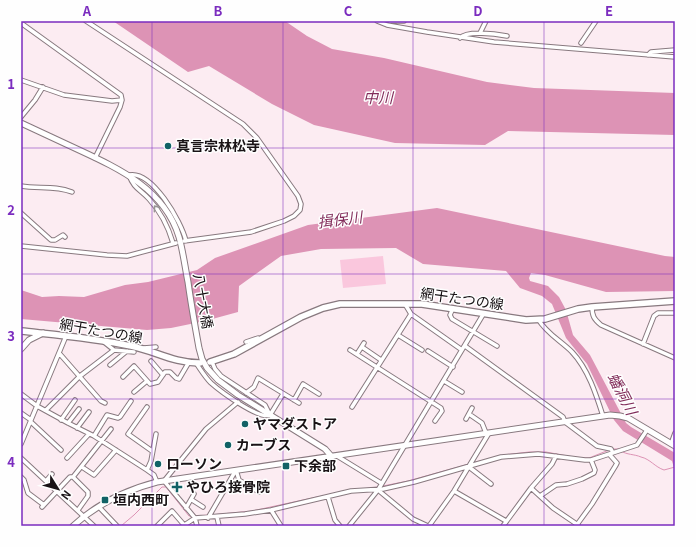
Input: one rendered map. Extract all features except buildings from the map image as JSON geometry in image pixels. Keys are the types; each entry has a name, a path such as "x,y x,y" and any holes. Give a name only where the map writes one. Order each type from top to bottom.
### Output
{"main road":[{"name":"網干たつの線","path":"211,362 234,354 301,317 331,306 354,303 422,304 484,313 518,320 538,320 578,309 592,307 675,301"},
{"name":"網干たつの線","path":"21,330 104,342 166,358 198,363"}],"street":[{"path":"21,246 127,256 174,243 161,215 148,197 133,184 129,175 140,175 157,190 175,216 185,241 250,232 284,221 294,216 300,210 301,204 298,196 258,138 243,124 86,21"},
{"path":"380,21 410,30 460,38 675,57"},
{"path":"390,21 404,21"},
{"path":"480,33 486,21"},
{"path":"581,43 596,21"},
{"path":"21,23 121,95 122,100 120,107 95,158"},
{"path":"460,38 463,35 480,33 507,36"},
{"path":"648,55 651,52 675,50"},
{"path":"21,80 64,95 112,101 122,100"},
{"path":"21,117 35,100 43,87"},
{"name":"八十大橋","path":"21,123 129,175 142,184 160,201 170,216 178,236 184,258 199,348 202,359 207,368 215,377 238,395 335,456"},
{"path":"21,186 30,188 50,187 72,192"},
{"path":"21,213 51,240 55,240 63,235 65,237"},
{"path":"405,304 411,314 462,350"},
{"path":"592,307 594,320 601,325 675,358"},
{"path":"452,308 450,315 452,319 497,346"},
{"path":"348,526 378,490 484,313"},
{"path":"642,344 654,316 658,313 675,313"},
{"path":"352,407 411,314"},
{"path":"538,320 543,327 566,347 580,363 596,395 603,416"},
{"path":"21,348 29,340 43,333"},
{"path":"246,342 269,335"},
{"path":"398,335 422,350"},
{"path":"21,444 66,336"},
{"path":"104,342 114,350 127,351 156,347"},
{"path":"357,354 363,345 381,360"},
{"path":"465,346 563,417 566,422 597,446 611,449 611,453 617,463 578,526 553,508 531,488"},
{"path":"46,410 80,376 114,350"},
{"path":"350,350 441,408 442,411 435,422"},
{"path":"110,365 127,351"},
{"path":"428,351 452,367"},
{"path":"59,353 101,401 105,403"},
{"path":"151,361 163,375"},
{"path":"123,377 134,366 150,384 158,382 165,372 170,372 179,379 189,362"},
{"path":"211,362 221,376 266,405 270,415"},
{"path":"198,363 210,382 222,392 259,415 270,415 284,394"},
{"path":"246,393 254,387 258,378 299,403"},
{"path":"134,392 147,381"},
{"path":"444,381 462,392"},
{"path":"294,400 303,384 319,394"},
{"path":"21,394 37,406 68,424 94,436 147,470 154,475 157,482"},
{"path":"61,420 75,400"},
{"path":"94,436 107,415 118,418 120,417 130,401"},
{"path":"164,481 206,429 238,402"},
{"path":"147,407 128,434 152,451"},
{"path":"466,419 472,408"},
{"path":"68,424 79,409"},
{"path":"76,428 89,412"},
{"path":"21,414 31,421 61,450"},
{"path":"469,414 482,423 488,433"},
{"path":"73,526 84,516 99,506 125,492 157,482 610,415 628,418 673,445 675,433"},
{"path":"21,477 26,485 28,493 43,506 70,477 73,477 82,467 111,429"},
{"path":"158,526 172,511 184,526 195,518 209,516 217,517 271,510 351,491 378,490 414,482 505,457 538,454 591,460 637,445 647,430"},
{"path":"378,490 413,519 427,526 454,491 488,433"},
{"path":"67,458 89,434"},
{"path":"147,470 152,461 152,451 156,434"},
{"path":"82,467 94,475 116,450"},
{"path":"335,456 381,483"},
{"path":"502,526 531,488 552,464 556,456"},
{"path":"21,458 94,526"},
{"path":"540,496 556,485 567,484 594,473 595,470 591,460"},
{"path":"469,466 491,484"},
{"path":"236,470 239,480 259,492"},
{"path":"209,516 236,470"},
{"path":"46,481 52,474"},
{"path":"73,477 88,492 88,496 78,510"},
{"path":"164,481 195,518 197,526"},
{"path":"454,491 506,522"},
{"path":"186,508 192,500 194,494"},
{"path":"328,497 335,520 340,526"},
{"path":"192,500 203,507"},
{"path":"99,506 117,526"},
{"path":"271,510 281,526"},
{"path":"217,517 219,526"}],"shaded area":[{"path":"383,256 386,284 343,288 340,260"}],"water":[{"name":"中川","path":"113,21 285,21 307,36 332,49 384,58 487,82 534,88 675,93 675,135 508,131 485,145 395,143 314,125 272,104 209,66 188,72"},
{"path":"437,208 675,257 675,291 606,292 545,275 531,273 529,278 530,281 548,286 559,297 566,310 573,335 590,355 626,423 675,453 675,471 672,461 623,431 614,420 587,364 566,338 552,304 542,296 520,288 506,271 423,264 396,248 321,249 281,256 239,286 238,312 205,321 171,328 147,330 21,319 21,290 42,297 84,297 125,285 148,282 197,270 215,258 308,225"}],"waterway":[{"path":"612,449 619,449"},
{"path":"582,458 589,458 609,450"},
{"path":"621,451 644,458 664,470 675,467"},
{"path":"503,455 546,452 573,457"},
{"path":"472,463 500,456"},
{"path":"383,486 408,481 469,464"},
{"path":"121,526 162,487 166,487 189,516 192,516"},
{"path":"363,489 378,487"},
{"path":"211,515 252,511 317,497"},
{"path":"195,516 208,515"}],"place":[{"name":"真言宗林松寺","path":"168,146"},
{"name":"ヤマダストア","path":"245,424"},
{"name":"カーブス","path":"228,445"},
{"name":"ローソン","path":"158,464"},
{"name":"下余部","path":"286,466"},
{"name":"やひろ接骨院","path":"177,487"},
{"name":"垣内西町","path":"105,500"}],"water label":[{"name":"揖保川","path":"340,220"},
{"name":"蟠洞川","path":"622,394"}]}
